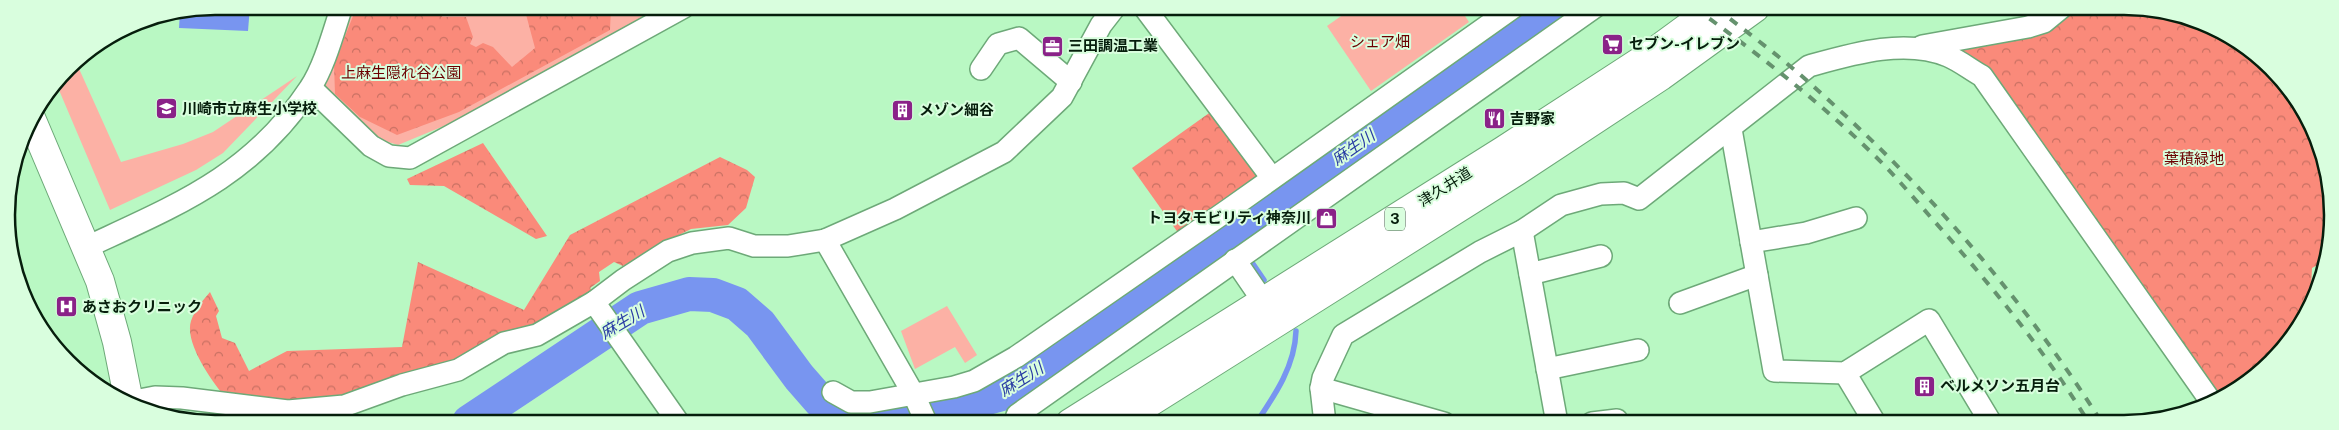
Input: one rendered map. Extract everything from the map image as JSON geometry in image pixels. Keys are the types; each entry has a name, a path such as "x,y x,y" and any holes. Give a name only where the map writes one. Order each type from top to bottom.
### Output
{"main road":[{"name":"津久井道","path":"1083,415 1504,150 1647,57 1704,15"},
{"name":"津久井道","path":"1130,415 1517,171 1661,76 1745,15"},
{"path":"35,128 100,281 117,342 127,394"}],"street":[{"path":"87,247 191,198 222,178 281,127 310,88 339,15"},
{"path":"310,88 372,146 389,156 410,158 669,15"},
{"path":"139,400 155,397 182,398 288,411 344,406 402,385 458,370 504,344 605,318 644,266 668,251 692,243 729,238 754,246 788,246 825,240 895,208 1004,152 1062,97 1101,25 1109,15"},
{"path":"1150,15 1272,178"},
{"path":"833,392 851,402 915,399 974,381 1016,357 1503,15"},
{"path":"1017,415 1585,15"},
{"path":"1324,415 1321,388 1322,378 1343,335 1480,252 1522,231 1561,205 1601,194 1624,193 1639,199 1731,129 1809,66 1840,58 1913,48 2028,27 2044,22 2052,15"},
{"path":"981,69 998,44 1019,38 1071,82"},
{"path":"1913,48 1948,56 1982,76 2208,396"},
{"path":"1731,129 1774,371 1845,373 1929,320 1986,415"},
{"path":"1751,242 1806,233 1856,218"},
{"path":"1522,231 1556,415"},
{"path":"825,240 923,415"},
{"path":"1530,274 1601,256"},
{"path":"1236,260 1263,302"},
{"path":"1680,303 1757,275"},
{"path":"605,318 673,415"},
{"path":"1547,369 1638,350"},
{"path":"1845,373 1870,415"},
{"path":"1321,388 1416,415"}],"green space":[{"name":"上麻生隠れ谷公園","path":"350,15 642,15 642,18 456,121 398,145 378,139 321,85 340,43"},
{"name":"上麻生隠れ谷公園","path":"353,15 443,15 442,17 466,17 473,37 470,44 476,47 483,43 493,47 512,67 535,48 526,15 611,15 610,30 459,112 397,135 360,117 335,94 334,64"},
{"name":"シェア畑","path":"1343,15 1464,15 1469,22 1371,91 1327,26"},
{"name":"葉積緑地","path":"2051,15 2137,15 2176,22 2203,31 2246,56 2256,65 2283,93 2309,138 2317,163 2324,202 2324,228 2320,254 2317,265 2312,268 2309,292 2283,337 2274,347 2246,374 2215,393 1956,50"},
{"path":"79,69 121,162 183,144 213,132 297,76 223,153 196,170 110,210 59,90"},
{"path":"1212,111 1259,177 1179,234 1132,168"},
{"path":"483,143 547,236 536,239 444,186 410,185 407,179"},
{"path":"720,157 747,170 755,177 746,208 728,225 691,229 623,266 614,262 599,272 600,281 590,288 594,293 468,358 319,405 227,399 201,362 192,340 190,330 192,317 210,292 219,311 216,316 222,338 235,343 249,371 287,351 402,347 418,262 524,310 570,235"},
{"path":"947,306 977,355 965,363 955,347 915,369 901,331"}],"water":[{"path":"202,15 249,15 248,31 179,28 180,18"}],"waterway":[{"name":"麻生川","path":"909,415 933,413 1005,393 1234,234 1541,15"},
{"path":"1234,234 1239,243"},
{"path":"1251,261 1264,280"},
{"name":"麻生川","path":"480,415 640,308 689,294 713,295 737,304 760,324 799,377 820,401 831,410 842,415"},
{"path":"1261,415 1277,391 1288,368 1295,344 1296,331"}],"railway":[{"path":"1704,15 1794,84 1842,125 1887,168 1997,294 2036,344 2084,415"},
{"path":"1725,15 1811,84 1863,132 1939,209 2009,291 2073,378 2097,415"}],"place":[{"name":"セブン-イレブン","path":"1613,44"},
{"name":"三田調温工業","path":"1052,46"},
{"name":"川崎市立麻生小学校","path":"166,109"},
{"name":"メゾン細谷","path":"903,110"},
{"name":"吉野家","path":"1494,119"},
{"name":"トヨタモビリティ神奈川","path":"1327,218"},
{"name":"あさおクリニック","path":"66,307"},
{"name":"ベルメソン五月台","path":"1924,386"}]}
